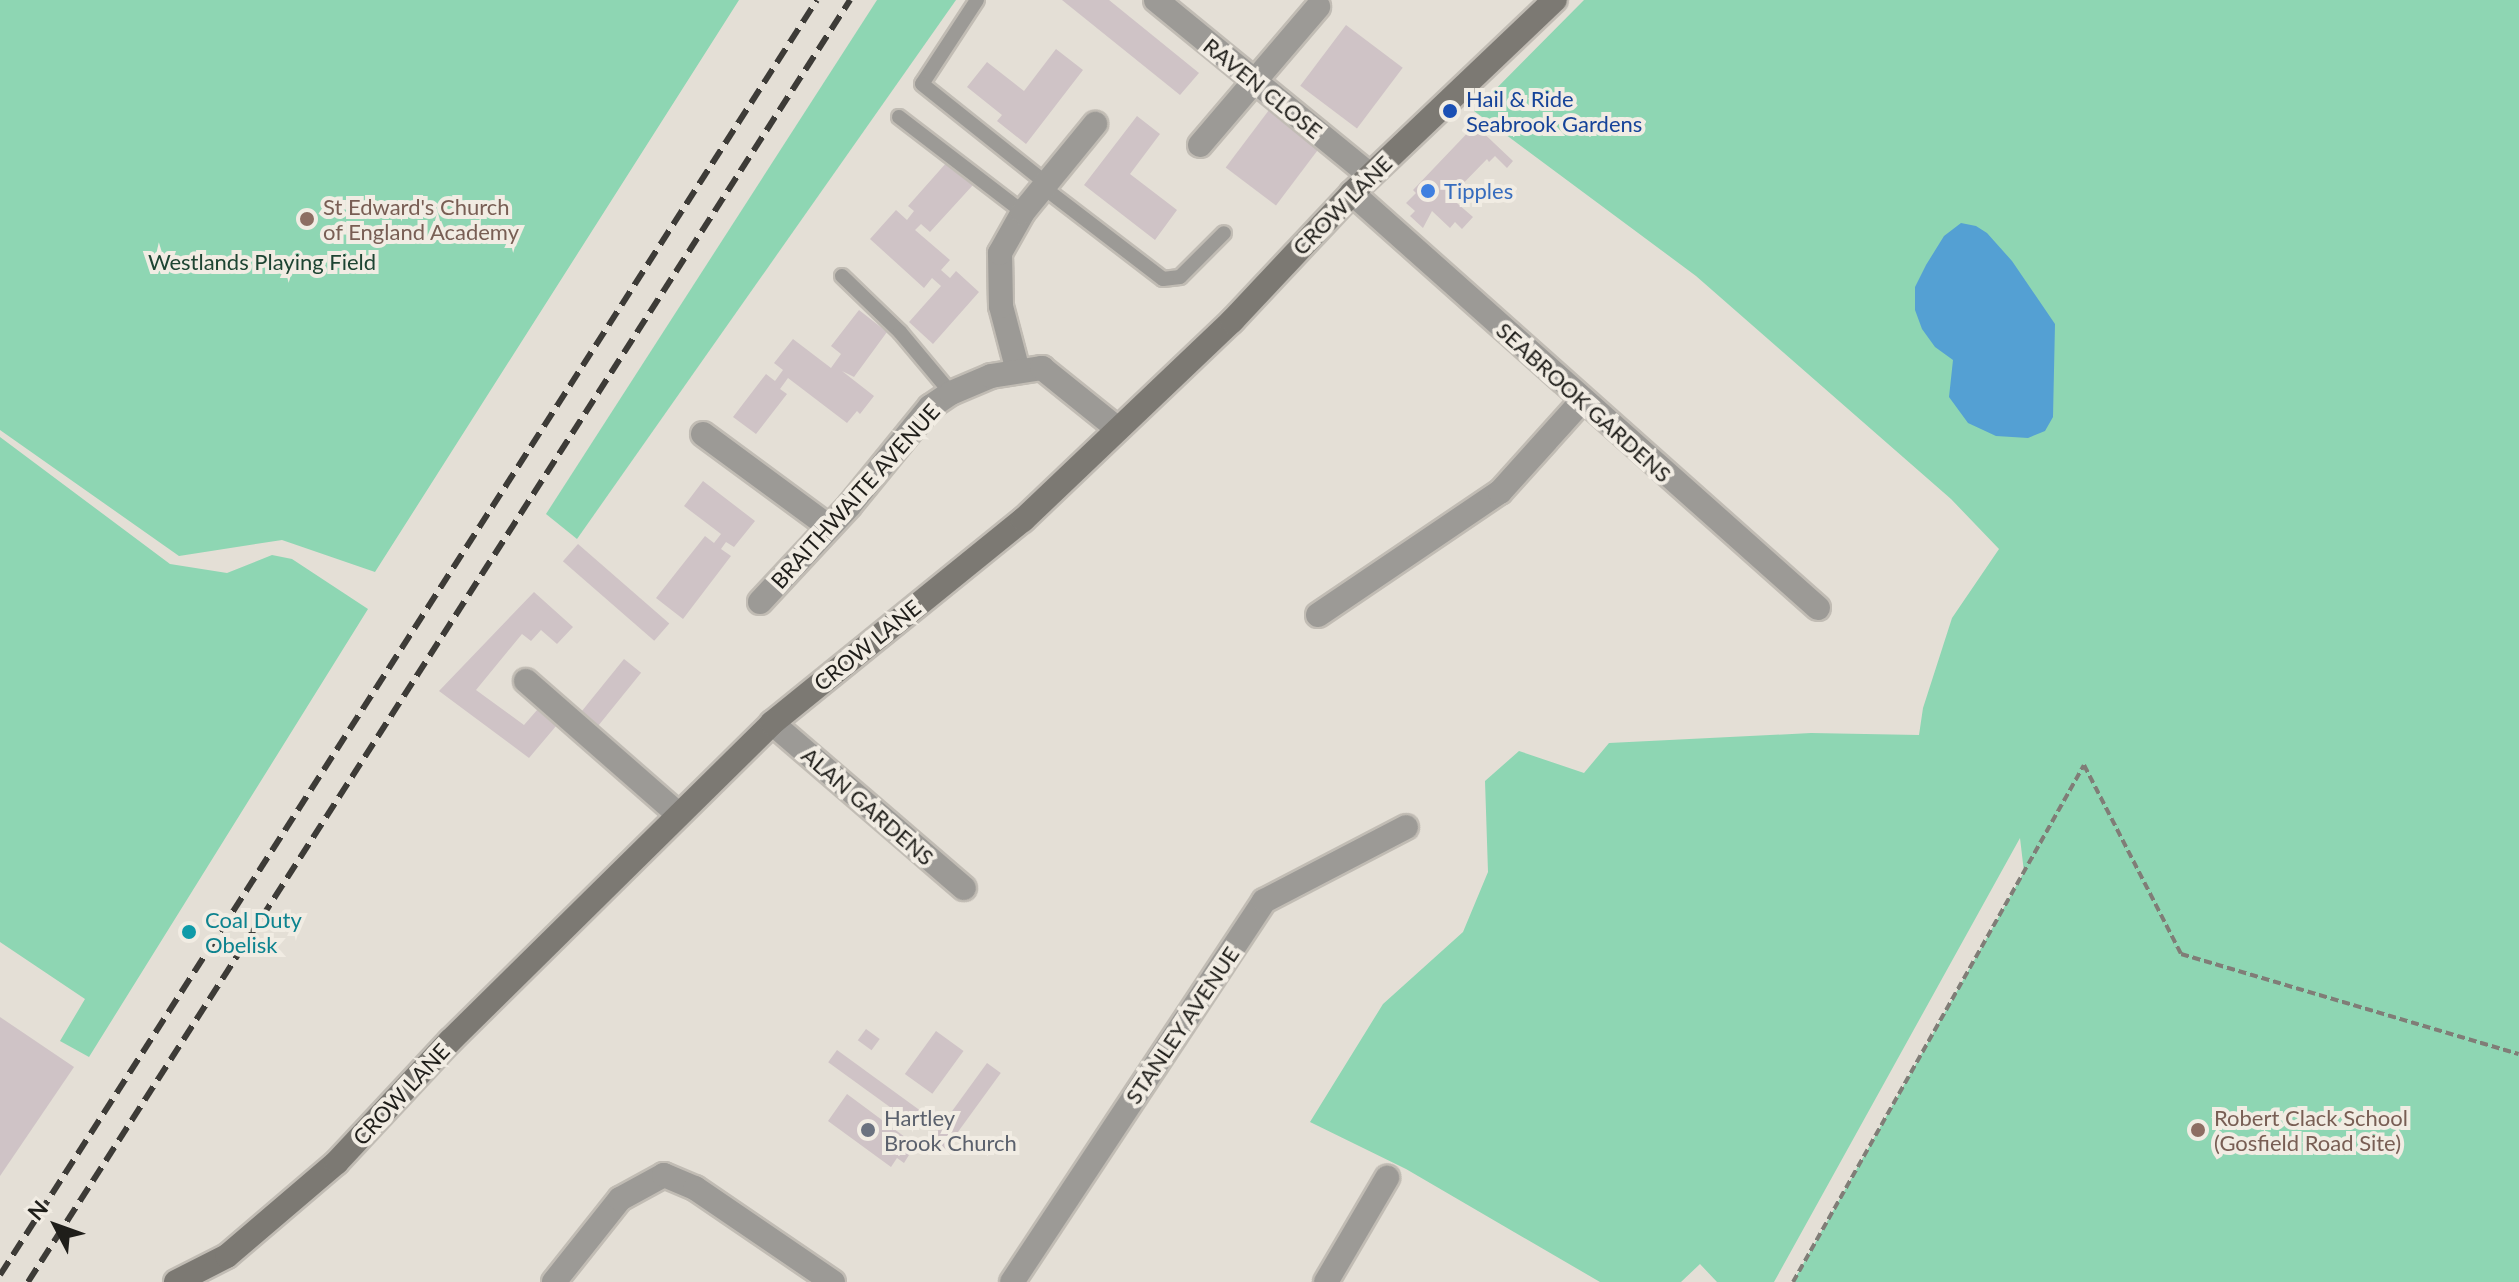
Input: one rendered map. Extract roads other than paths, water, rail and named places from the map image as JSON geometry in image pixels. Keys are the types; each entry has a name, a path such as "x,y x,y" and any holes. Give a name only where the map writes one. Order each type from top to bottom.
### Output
{"street":[{"name":"RAVEN CLOSE","path":"1156,0 1370,175"},
{"name":"CROW LANE","path":"176,1282 227,1256 337,1162 450,1041 772,723 1023,520 1232,321 1370,175 1555,0"},
{"path":"1200,145 1252,80 1318,7"},
{"path":"1018,371 1001,306 1000,253 1023,212 1095,124"},
{"name":"SEABROOK GARDENS","path":"1352,193 1818,608"},
{"name":"BRAITHWAITE AVENUE","path":"760,602 829,527 930,407 951,393 991,376 1042,368 1118,429"},
{"path":"1318,615 1500,492 1582,401"},
{"path":"703,434 829,527"},
{"path":"526,681 679,815"},
{"name":"ALAN GARDENS","path":"772,723 964,888"},
{"name":"STANLEY AVENUE","path":"1012,1282 1264,901 1406,827"},
{"path":"554,1282 620,1199 664,1175 695,1188 833,1282"},
{"path":"1326,1282 1387,1178"}],"lane":[{"path":"977,0 922,84 1163,279 1180,277 1224,233"},
{"path":"899,117 1023,212"},
{"path":"842,276 900,332 951,393"}],"water":[{"path":"1961,223 1976,226 1987,233 2012,261 2055,324 2053,417 2045,431 2028,438 1996,436 1968,423 1949,397 1953,360 1935,347 1922,329 1915,310 1915,287 1926,265 1944,236"}],"railway":[{"path":"0,1275 817,0"},
{"path":"28,1282 850,0"}],"place":[{"name":"Hail & Ride Seabrook Gardens","path":"1450,111"},
{"name":"Tipples","path":"1428,191"},
{"name":"St Edward's Church of England Academy","path":"307,219"},
{"name":"Coal Duty Obelisk","path":"189,932"},
{"name":"Hartley Brook Church","path":"868,1130"},
{"name":"Robert Clack School (Gosfield Road Site)","path":"2198,1130"}],"park label":[{"name":"Westlands Playing Field","path":"262,262"}]}
